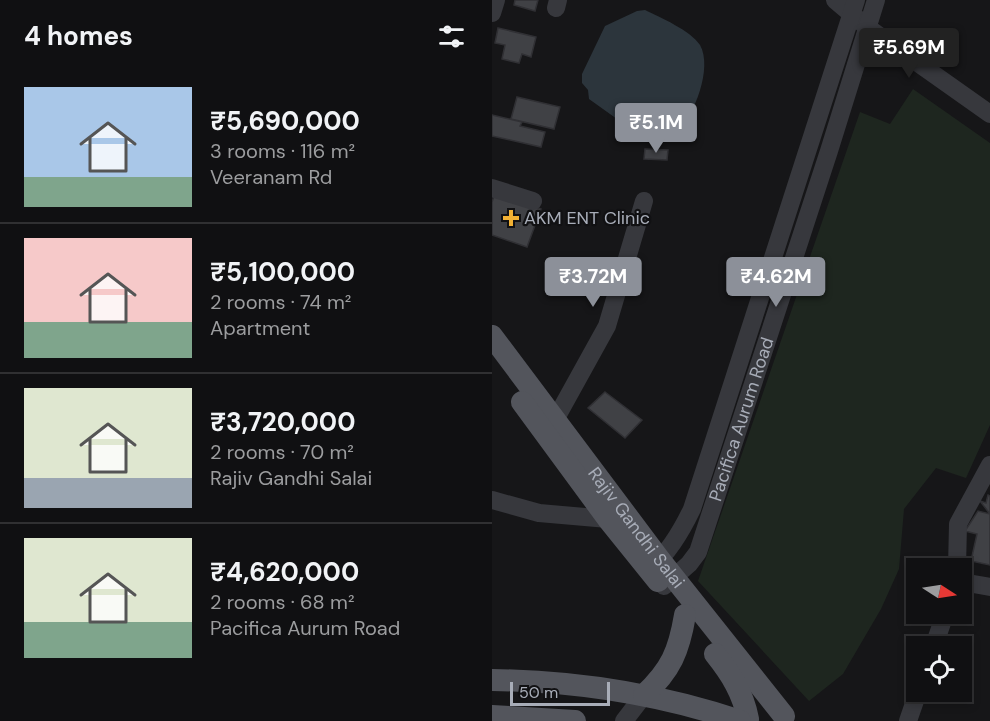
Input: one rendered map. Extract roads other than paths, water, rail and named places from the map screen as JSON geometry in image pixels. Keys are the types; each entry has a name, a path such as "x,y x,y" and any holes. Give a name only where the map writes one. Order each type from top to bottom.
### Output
{"main road":[{"name":"Rajiv Gandhi Salai","path":"492,336 555,420 654,565"},
{"name":"Rajiv Gandhi Salai","path":"492,361 608,519 654,565 789,719"},
{"name":"Rajiv Gandhi Salai","path":"669,583 685,615 730,673 741,692 744,720"},
{"path":"644,695 669,668 678,650 685,615"},
{"path":"492,680 586,685 644,695 744,720 764,713 789,719"},
{"path":"492,716 575,721"}],"street":[{"path":"492,13 496,0"},
{"path":"835,0 854,7 867,27 990,114"},
{"name":"Pacifica Aurum Road","path":"669,583 698,552 876,0"},
{"name":"Pacifica Aurum Road","path":"654,565 683,530 692,509 854,7"},
{"path":"492,188 533,201"},
{"path":"555,420 607,326 644,201"},
{"path":"957,558 958,524 990,465"},
{"path":"492,500 539,513 608,519"},
{"path":"972,584 990,587"},
{"path":"624,721 644,695"},
{"path":"908,721 915,702"}],"place":[{"name":"AKM ENT Clinic","path":"511,218"}]}
